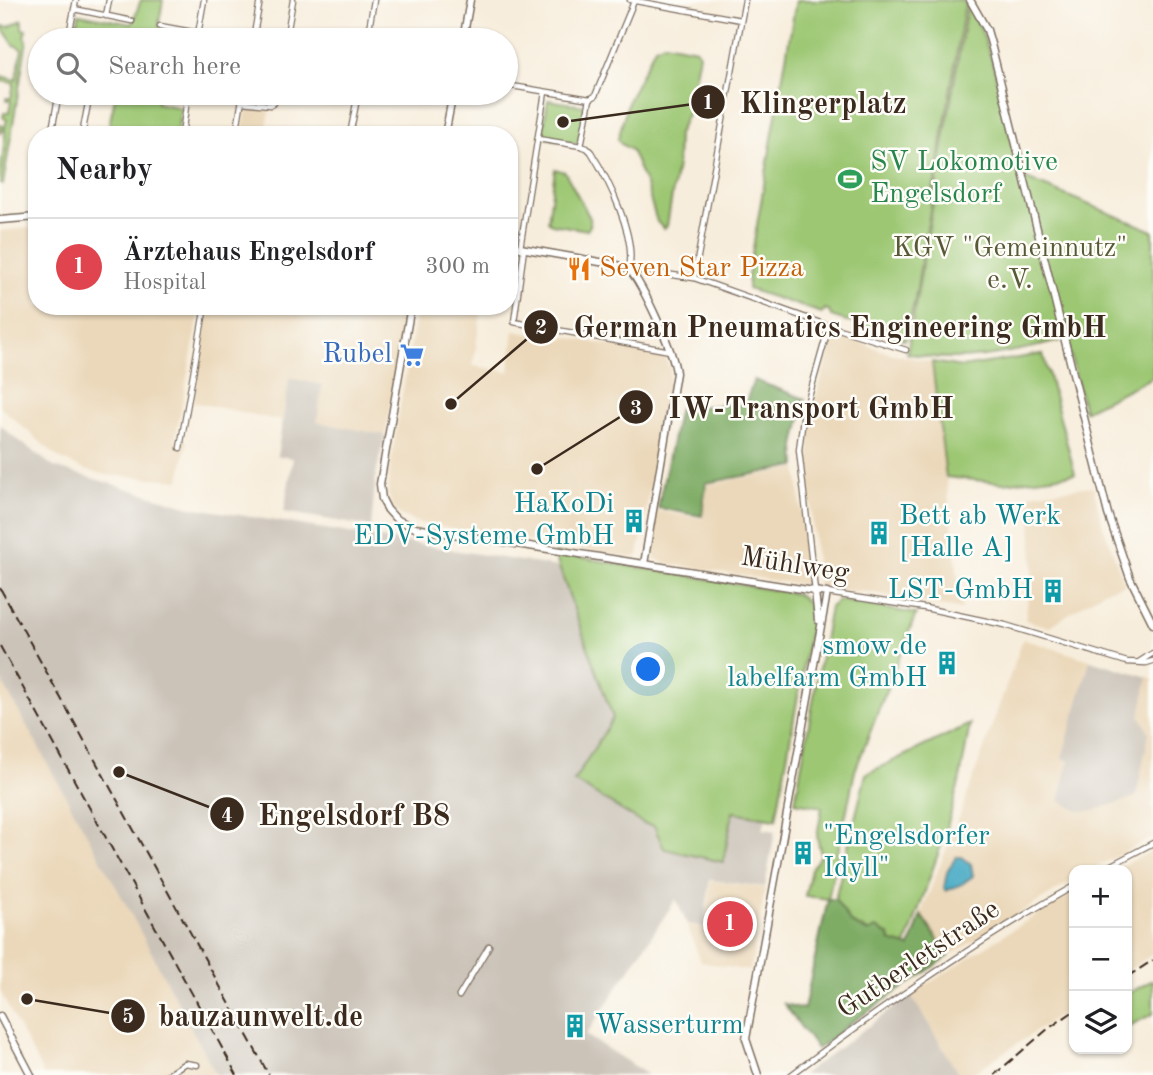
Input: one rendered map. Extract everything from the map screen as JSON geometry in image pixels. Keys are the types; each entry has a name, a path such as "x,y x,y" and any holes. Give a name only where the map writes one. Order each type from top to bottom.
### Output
{"street":[{"path":"70,28 76,0"},
{"path":"106,16 109,0"},
{"path":"199,28 204,0"},
{"path":"255,28 260,0"},
{"path":"288,28 293,0"},
{"path":"369,28 374,0"},
{"path":"465,28 470,0"},
{"path":"518,87 590,99 595,96 632,0 741,20"},
{"path":"694,278 745,0"},
{"path":"970,0 987,30 991,44 1108,514 1130,578 1153,624"},
{"path":"74,9 132,21"},
{"path":"160,26 171,28"},
{"path":"518,285 545,92"},
{"path":"581,146 590,99"},
{"path":"53,126 57,105"},
{"path":"84,126 88,105"},
{"path":"183,126 186,105"},
{"path":"238,126 241,105"},
{"path":"352,126 356,105"},
{"path":"447,126 451,105"},
{"path":"538,139 581,146 591,152 612,192 630,248 629,269 671,351 676,373 645,564"},
{"path":"0,220 28,217"},
{"path":"518,247 629,269 694,278 828,326 906,350"},
{"path":"180,448 203,315"},
{"name":"Mühlweg","path":"409,315 380,484 382,499 387,509 405,525 925,608 1005,625 1127,662 1153,660"},
{"path":"515,315 514,322 671,351"},
{"path":"818,636 799,450 800,433 828,326"},
{"path":"758,1075 746,1039 827,593"},
{"path":"1139,663 1153,653"},
{"path":"1111,865 1153,843"},
{"name":"Gutberletstraße","path":"791,1075 894,1000 1069,889"},
{"path":"459,996 489,946"},
{"path":"0,1016 31,1075"},
{"path":"167,1075 185,1063 197,1065"}],"shaded area":[{"path":"247,106 270,109 267,126 244,126"},
{"path":"28,228 28,315 199,315 175,439 187,441 180,480 107,475 85,470 59,458 0,407 0,231"},
{"path":"208,315 406,315 385,435 316,422 289,378 282,421 193,402"},
{"path":"416,315 481,315 473,366 509,372 514,331 564,340 565,337 664,356 670,368 638,555 634,558 419,523 400,515 393,507 388,494"},
{"path":"839,335 888,353 932,362 962,610 868,592 818,588 810,492 809,433 811,414 834,336"},
{"path":"289,378 322,385 317,422 385,435 376,474 371,527 284,512 293,458 277,456"},
{"path":"0,424 54,467 190,507 558,567 613,718 574,781 644,825 653,826 663,850 723,862 733,812 766,817 763,829 775,831 765,887 710,880 704,927 687,924 676,899 586,1035 648,1075 216,1075 125,903 0,678"},
{"path":"797,468 809,586 664,563 655,559 650,546 656,511 703,519 707,485"},
{"path":"1093,486 1103,526 1125,585 1105,590 1049,627 1025,620 1033,567 1030,494"},
{"path":"1023,639 1090,660 1062,758 1069,761 1059,799 1140,716 1148,677 1153,679 1153,837 1100,865 1069,865 1069,883 949,956 921,913 963,807"},
{"path":"1090,660 1148,677 1140,716 1149,732 1136,797 1093,811 1078,811 1059,800 1069,761 1062,758"},
{"path":"0,678 125,903 216,1075 44,1075 0,991"},
{"path":"1153,850 1153,954 1132,968 1132,865 1124,865"},
{"path":"711,881 765,888 750,971 701,962 687,925 705,928"},
{"path":"1069,896 1069,1009 970,1075 959,1075 911,995"},
{"path":"911,995 959,1075 802,1075"}],"green space":[{"path":"141,0 163,0 160,28 76,28 79,14 132,24"},
{"name":"SV Lokomotive Engelsdorf","path":"796,0 962,0 965,4 915,298 905,340 831,316 825,309 822,313 748,289"},
{"name":"KGV \"Gemeinnutz\" e.V.","path":"968,2 993,65 1019,176 1153,231 1153,377 1084,411 1066,337 1060,338 1060,341 1003,353 965,358 907,353"},
{"path":"22,20 22,29 26,30 24,37 27,40 3,184 0,183 5,128 0,133 0,124 5,127 7,120 3,117 4,113 9,113 11,101 6,98 11,98 14,83 0,81 1,76 16,80 22,49 14,45 1,26 9,27"},
{"path":"664,43 696,49 699,54 688,112 678,134 677,165 667,226 664,229 657,222 646,185 631,150 618,139 629,99 655,47"},
{"path":"548,100 585,106 579,144 542,137"},
{"path":"113,105 167,105 181,108 178,126 109,126"},
{"path":"555,169 565,172 590,218 587,230 548,221"},
{"path":"1043,354 1075,474 1004,483 946,477 932,362 962,367"},
{"path":"754,380 805,399 795,446 796,466 706,483 702,516 658,508 679,408 745,404"},
{"path":"554,553 796,594 808,603 812,617 776,819 733,812 723,862 664,849 654,826 644,824 574,781 613,718"},
{"path":"839,600 916,614 855,771 828,899 805,896 811,869 821,855 817,836 822,807 795,802 830,607"},
{"path":"970,724 960,779 945,834 905,948 851,923 835,899 866,774"},
{"path":"828,899 835,899 851,923 868,932 876,928 889,935 890,941 910,947 921,915 949,956 817,1049 784,1004 804,1009"},
{"path":"1153,980 1153,1014 1132,1024 1132,991"}],"water":[{"path":"956,857 962,857 971,864 973,876 946,891 944,888 947,872"}],"railway":[{"path":"0,588 269,1075"},
{"path":"0,646 237,1075"},
{"path":"1132,974 1153,960"},
{"path":"994,1075 1069,1014"}],"place":[{"name":"Klingerplatz","path":"563,122"},
{"name":"SV Lokomotive Engelsdorf","path":"850,179"},
{"name":"Seven Star Pizza","path":"579,269"},
{"name":"Rubel","path":"412,355"},
{"name":"German Pneumatics Engineering GmbH","path":"451,404"},
{"name":"IW-Transport GmbH","path":"537,469"},
{"name":"HaKoDi EDV-Systeme GmbH","path":"634,521"},
{"name":"Bett ab Werk [Halle A]","path":"879,533"},
{"name":"LST-GmbH","path":"1053,591"},
{"name":"smow.de labelfarm GmbH","path":"947,663"},
{"name":"Engelsdorf B8","path":"119,772"},
{"name":"\"Engelsdorfer Idyll\"","path":"803,853"},
{"name":"Ärztehaus Engelsdorf","path":"730,924"},
{"name":"bauzaunwelt.de","path":"27,999"},
{"name":"Wasserturm","path":"575,1026"}]}
